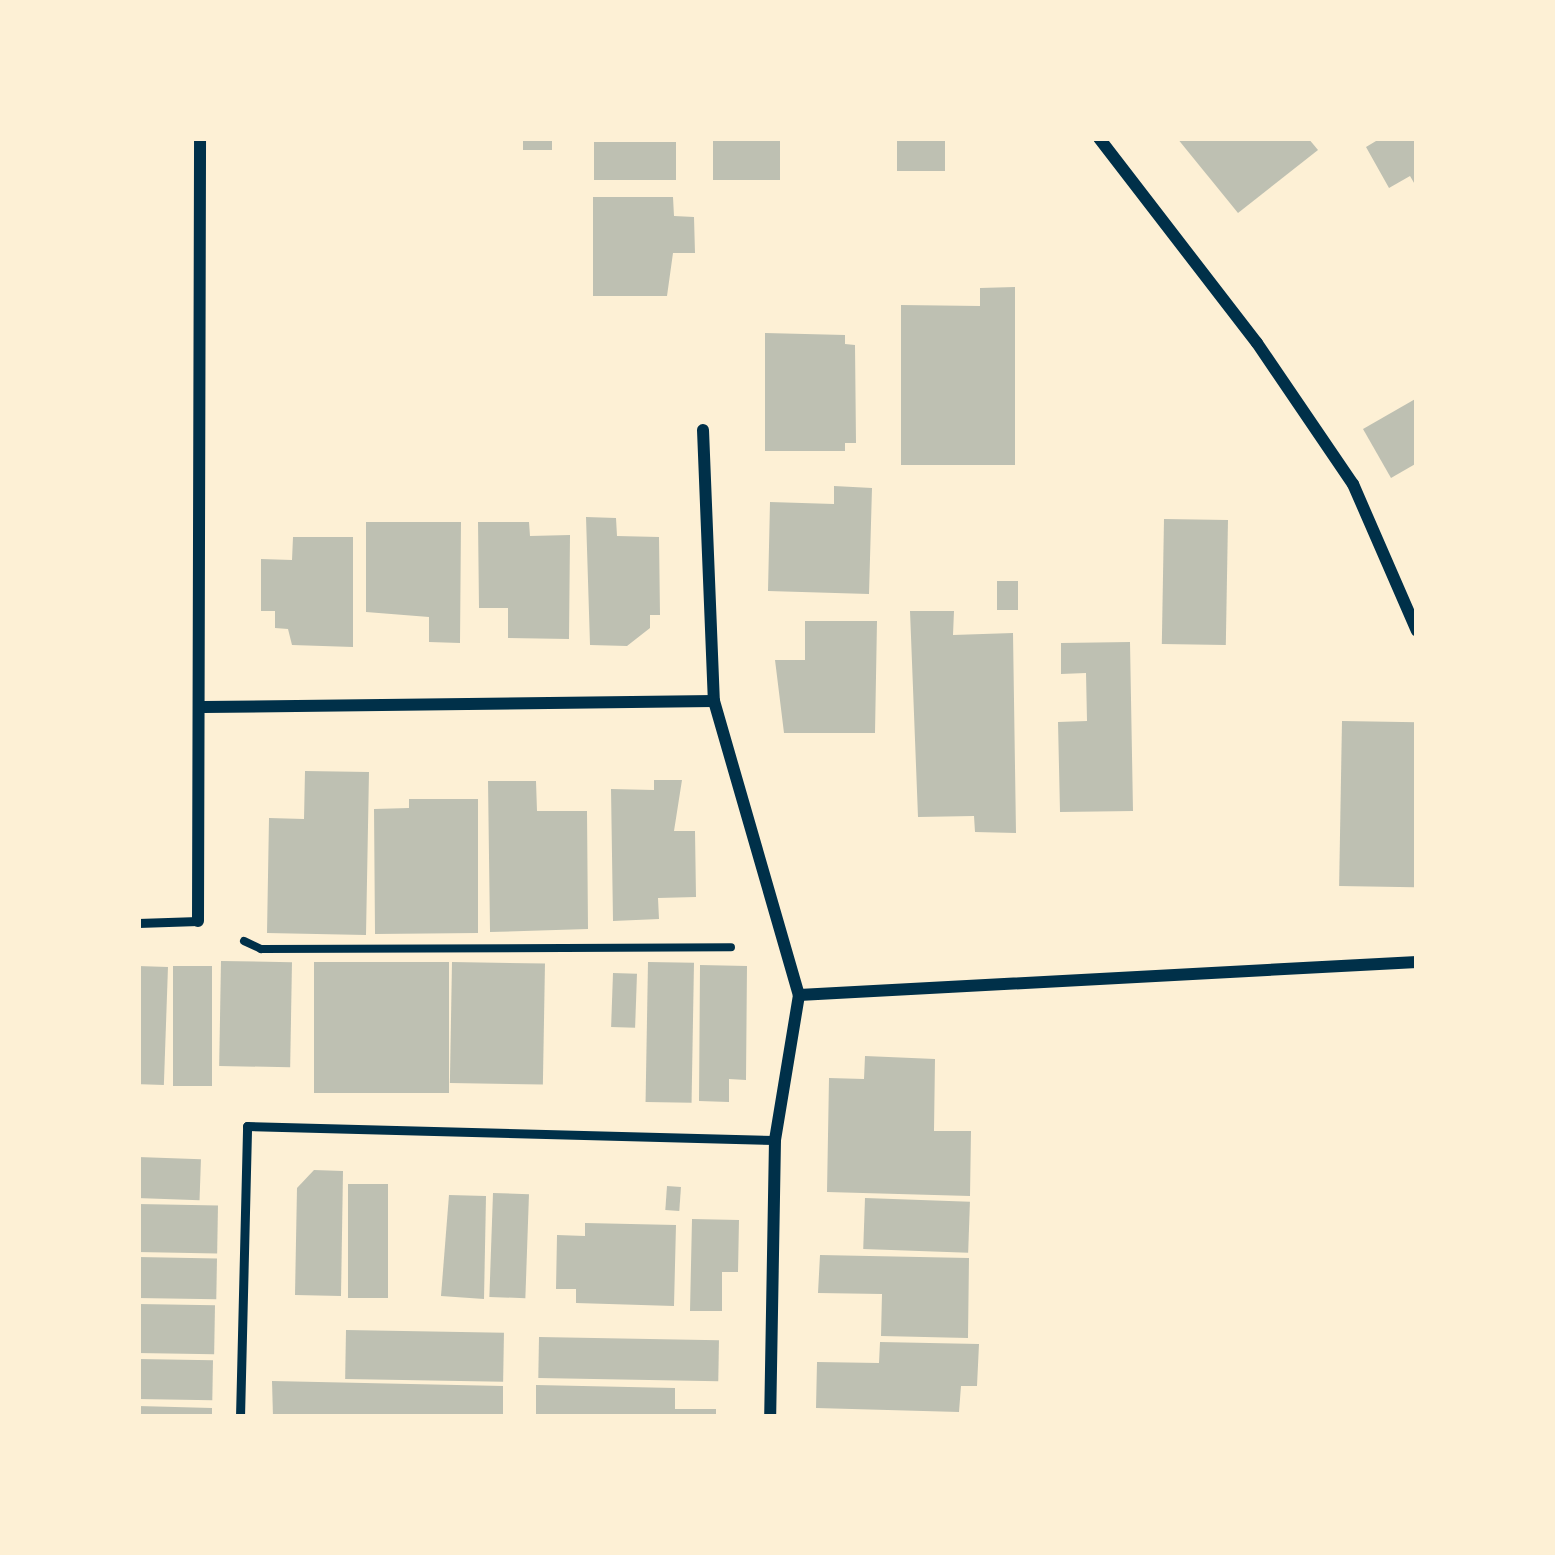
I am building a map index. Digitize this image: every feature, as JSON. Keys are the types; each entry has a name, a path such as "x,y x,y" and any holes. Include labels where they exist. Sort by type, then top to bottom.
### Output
{"street":[{"path":"198,921 203,707 200,138"},
{"path":"1099,138 1353,484 1417,631"},
{"path":"703,430 714,701 799,995 776,1141 770,1417"},
{"path":"203,707 714,701"},
{"path":"799,995 1417,962"}],"lane":[{"path":"138,923 198,921"},
{"path":"240,1417 247,1126 776,1141"}],"path":[{"path":"198,921 261,949 787,946"}],"building":[{"path":"523,138 552,138 552,150 523,150"},
{"path":"713,138 780,138 780,180 713,180"},
{"path":"897,138 945,138 945,171 897,171"},
{"path":"1177,138 1308,138 1318,150 1238,213"},
{"path":"1381,138 1417,138 1417,188 1410,176 1389,188 1366,147"},
{"path":"594,142 676,142 676,180 594,180"},
{"path":"593,197 673,197 674,216 694,217 695,253 673,253 667,296 593,296"},
{"path":"1015,287 1015,465 901,465 901,305 980,306 980,288"},
{"path":"765,333 845,335 845,344 855,345 856,443 845,443 845,451 765,451"},
{"path":"1417,398 1417,463 1391,478 1363,429"},
{"path":"834,486 872,488 869,594 768,591 770,502 834,504"},
{"path":"586,517 616,518 617,536 659,537 660,615 650,615 650,628 627,646 590,645"},
{"path":"1164,519 1228,520 1226,645 1162,644"},
{"path":"366,522 461,522 460,643 429,642 429,617 366,612"},
{"path":"478,522 529,522 530,536 570,535 569,639 508,638 508,608 479,608"},
{"path":"293,537 353,537 353,647 292,645 288,629 275,628 275,611 261,611 261,559 292,560"},
{"path":"997,581 1018,581 1018,610 997,610"},
{"path":"910,611 954,611 953,635 1013,633 1016,833 975,832 974,816 918,817"},
{"path":"805,621 877,621 875,733 784,733 775,660 805,660"},
{"path":"1130,642 1133,811 1060,812 1058,722 1087,721 1086,673 1061,674 1061,643"},
{"path":"1342,721 1417,722 1414,887 1339,886"},
{"path":"305,771 369,772 366,935 267,933 269,818 304,819"},
{"path":"654,780 682,780 674,831 695,831 696,897 658,898 659,919 613,921 611,789 654,790"},
{"path":"488,781 536,781 537,811 587,811 588,929 490,932"},
{"path":"409,799 478,799 478,933 375,934 374,809 409,808"},
{"path":"221,961 292,962 290,1067 219,1066"},
{"path":"314,962 449,962 449,1093 314,1093"},
{"path":"452,962 545,964 543,1085 450,1083"},
{"path":"648,962 694,963 692,1103 646,1102"},
{"path":"700,965 747,966 746,1080 729,1079 729,1102 699,1101"},
{"path":"138,966 168,967 164,1085 138,1084"},
{"path":"173,966 212,966 212,1086 173,1086"},
{"path":"613,973 637,974 635,1028 611,1027"},
{"path":"865,1056 935,1059 934,1131 971,1131 970,1196 827,1192 829,1078 864,1079"},
{"path":"138,1157 201,1159 200,1200 138,1198"},
{"path":"314,1170 343,1171 341,1296 295,1295 297,1188"},
{"path":"348,1184 388,1184 388,1298 348,1298"},
{"path":"667,1186 681,1187 679,1211 665,1210"},
{"path":"493,1193 529,1194 525,1298 489,1297"},
{"path":"449,1195 486,1196 484,1299 441,1296"},
{"path":"865,1198 970,1202 968,1253 863,1249"},
{"path":"138,1204 218,1205 217,1253 138,1252"},
{"path":"692,1219 739,1220 738,1272 722,1272 722,1311 690,1311"},
{"path":"585,1223 676,1225 674,1306 576,1303 576,1289 556,1289 557,1235 585,1236"},
{"path":"820,1255 969,1258 968,1338 881,1336 882,1294 818,1293"},
{"path":"138,1257 217,1258 216,1299 138,1298"},
{"path":"138,1304 215,1305 214,1354 138,1353"},
{"path":"346,1330 504,1333 503,1382 345,1379"},
{"path":"539,1337 719,1340 718,1381 538,1378"},
{"path":"880,1342 979,1344 977,1386 961,1386 959,1412 816,1408 817,1362 879,1363"},
{"path":"138,1359 213,1360 212,1400 138,1399"},
{"path":"272,1381 503,1386 503,1417 273,1417"},
{"path":"536,1385 675,1388 675,1409 716,1409 716,1417 536,1417"},
{"path":"138,1406 212,1408 212,1417 138,1417"}]}
